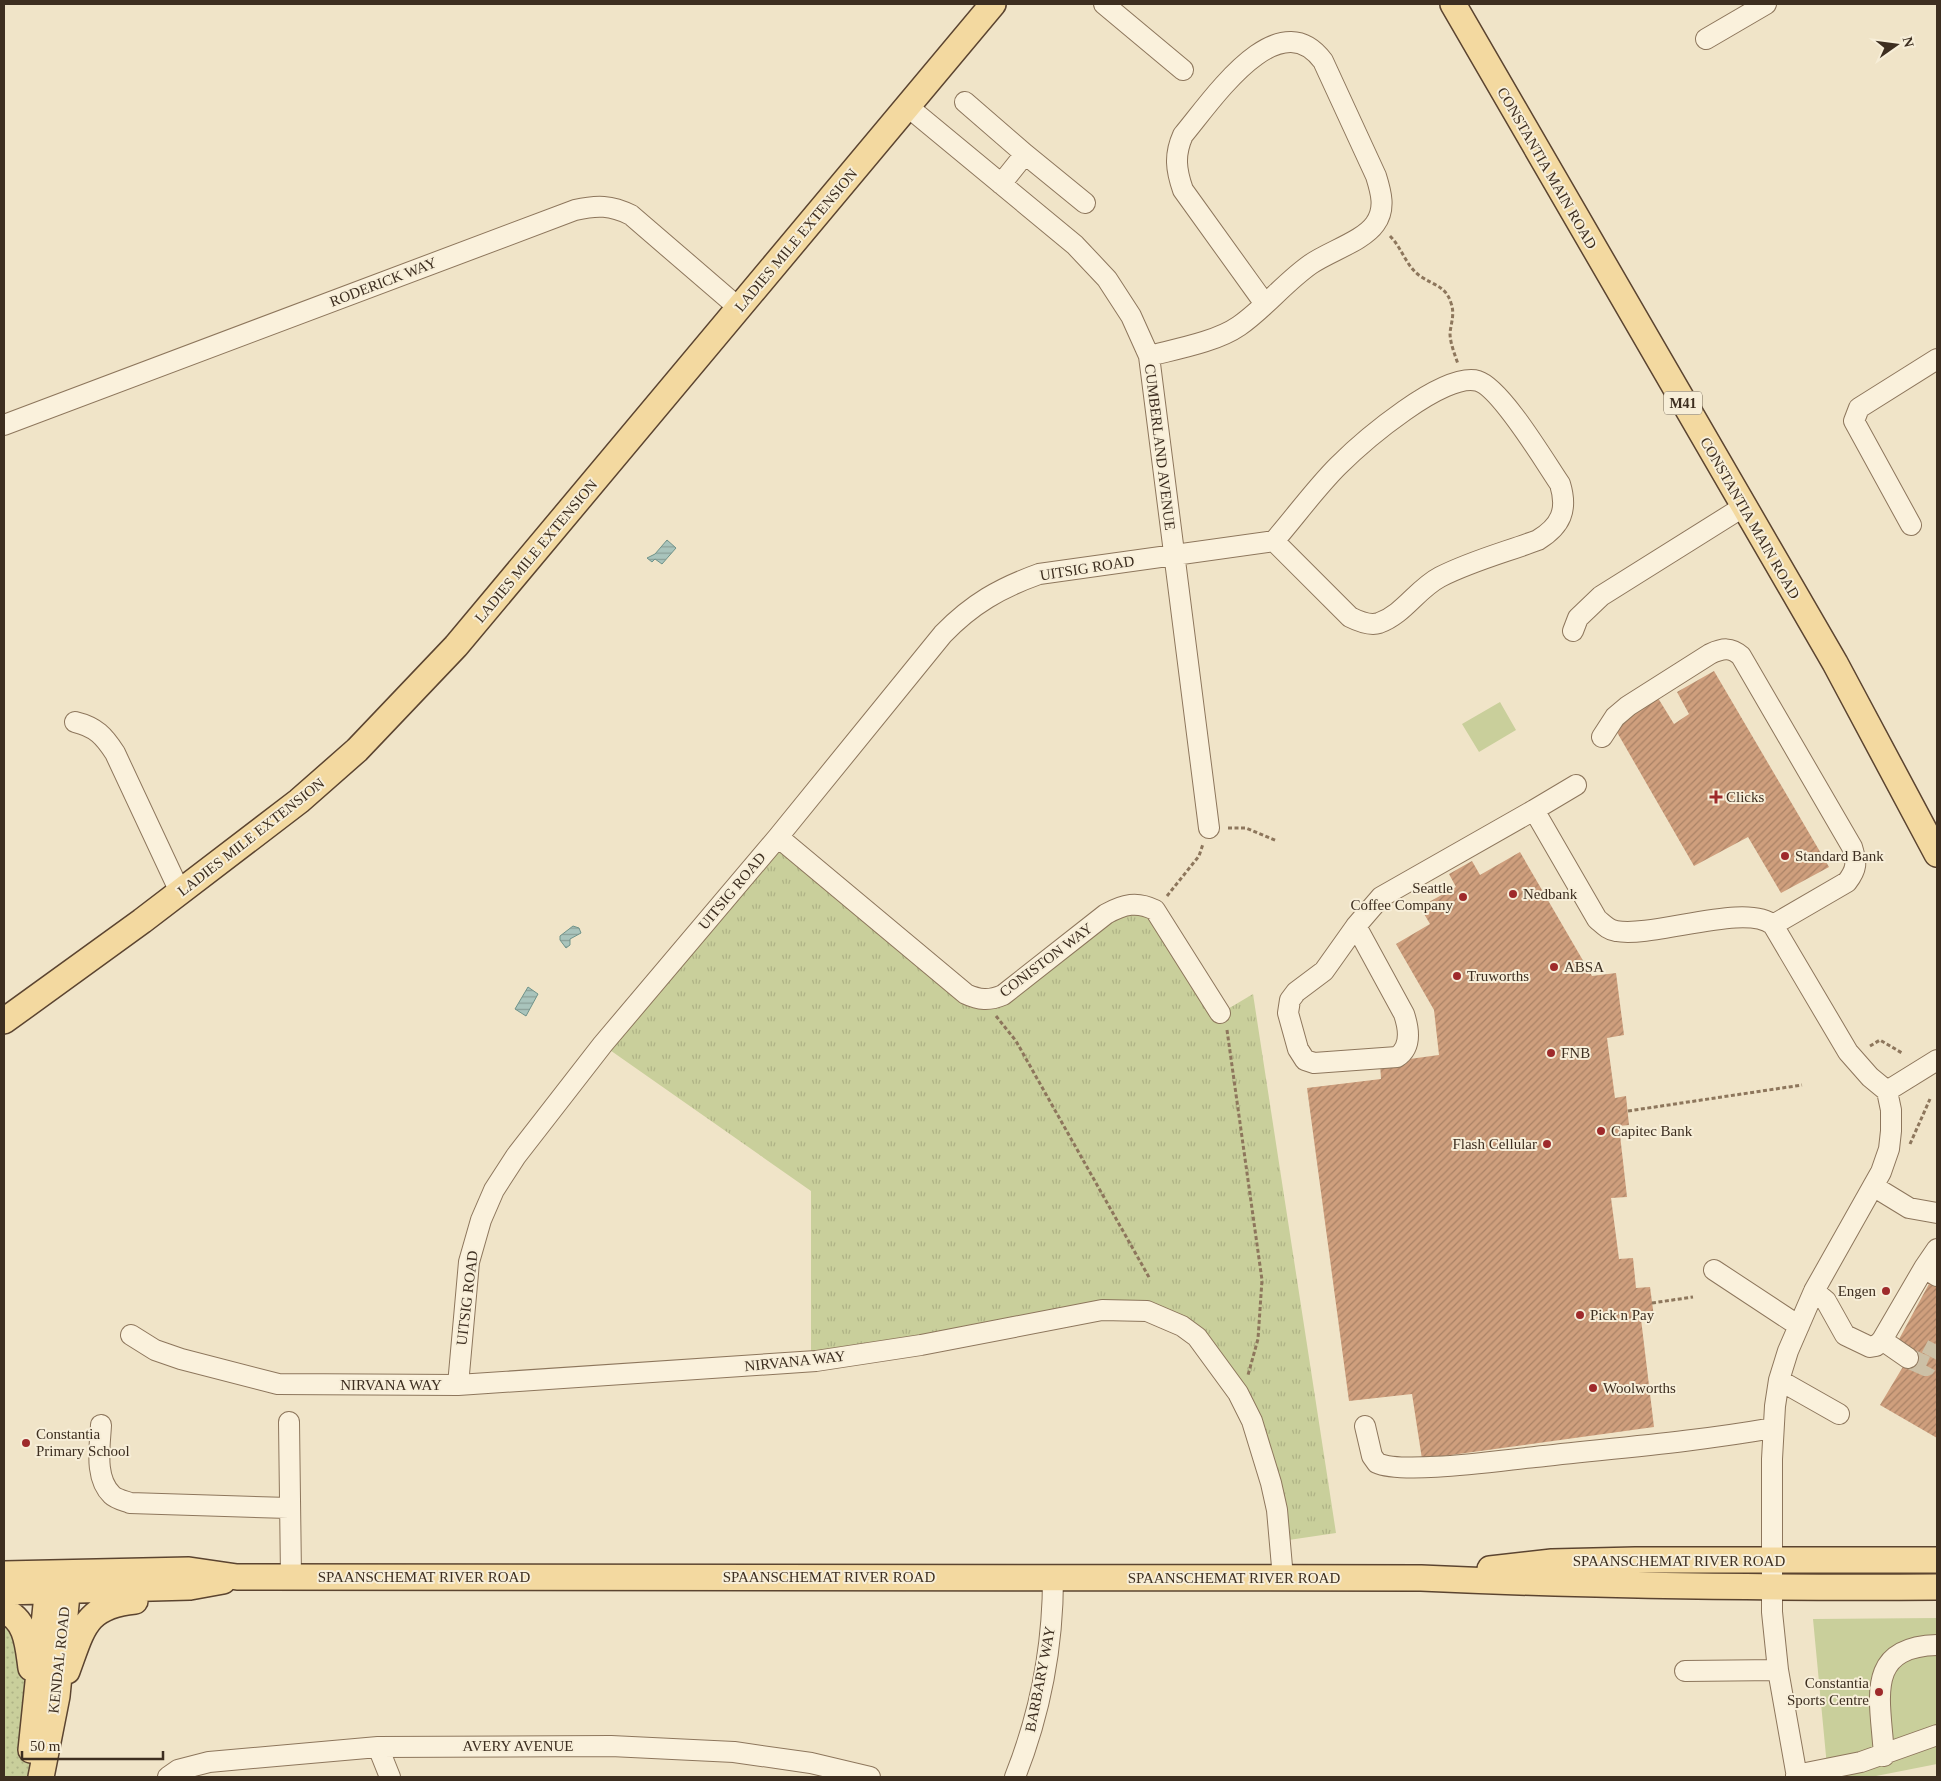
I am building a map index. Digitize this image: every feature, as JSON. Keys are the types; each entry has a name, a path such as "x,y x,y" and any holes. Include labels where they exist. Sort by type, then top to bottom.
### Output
{"main road":[{"name":"LADIES MILE EXTENSION","path":"4,1021 180,892 299,801 357,750 456,646 993,4"},
{"name":"CONSTANTIA MAIN ROAD","path":"1453,4 1835,663 1937,854"},
{"name":"SPAANSCHEMAT RIVER ROAD","path":"1421,1578 1552,1562 1635,1560 1937,1560"},
{"name":"SPAANSCHEMAT RIVER ROAD","path":"4,1592 58,1582 189,1570 237,1576 1421,1578 1561,1584 1937,1587"},
{"name":"SPAANSCHEMAT RIVER ROAD","path":"4,1574 58,1582 190,1587 237,1576"},
{"name":"KENDAL ROAD","path":"41,1777 58,1582"},
{"path":"47,1701 93,1615 111,1604 163,1598 190,1587"},
{"path":"4,1611 16,1618 26,1635 47,1701"},
{"name":"KENDAL ROAD","path":"28,1777 47,1701"}],"street":[{"path":"1104,4 1183,70"},
{"path":"1706,39 1766,4"},
{"path":"1149,356 1224,335 1239,327 1310,265 1368,233 1376,223 1382,209 1381,193 1376,176 1323,61 1315,50 1304,43 1287,42 1267,46 1247,61 1230,78 1183,135 1177,149 1176,170 1183,190 1265,304"},
{"path":"965,102 1085,203"},
{"name":"CUMBERLAND AVENUE","path":"907,106 1074,245 1107,279 1131,316 1149,356 1209,828"},
{"path":"1001,184 1025,154"},
{"name":"RODERICK WAY","path":"4,426 575,210 597,205 616,208 631,216 739,308"},
{"path":"1911,525 1854,421 1859,408 1937,359"},
{"path":"1459,381 1477,381 1489,387 1504,403 1560,484 1565,499 1562,513 1549,534 1538,540 1441,576 1426,586 1392,618 1376,624 1362,623 1350,618 1274,541 1337,467 1357,449 1409,407 1459,381"},
{"path":"1573,631 1578,618 1601,596 1743,507"},
{"name":"UITSIG ROAD","path":"458,1385 469,1262 481,1220 494,1190 516,1156 603,1044 778,837 943,634 962,614 984,599 1012,584 1039,574 1274,541"},
{"path":"1602,737 1614,717 1628,706 1710,654 1722,649 1734,650 1741,656 1852,847 1856,860 1855,871 1847,882 1773,925"},
{"path":"75,722 90,726 103,735 115,754 180,892"},
{"path":"1356,926 1404,1014 1408,1026 1406,1046 1397,1056 1314,1063 1305,1060 1298,1049 1288,1013 1290,1000 1296,992 1324,971 1356,926 1381,897 1576,785"},
{"path":"1534,810 1597,919 1606,928 1626,932 1750,917 1766,919 1773,925 1848,1052 1870,1077 1887,1091 1891,1110 1889,1149 1881,1172 1814,1291 1779,1380 1773,1428 1772,1560 1778,1670 1796,1776 1884,1756 1937,1735"},
{"name":"CONISTON WAY","path":"778,837 966,994 984,1000 1003,995 1106,914 1118,907 1137,904 1155,910"},
{"path":"1155,910 1220,1014"},
{"path":"1887,1091 1937,1060"},
{"path":"1872,1186 1909,1208 1937,1213"},
{"path":"1814,1291 1826,1302 1845,1335 1870,1347 1876,1346 1930,1272 1937,1249"},
{"path":"1714,1270 1799,1326"},
{"name":"NIRVANA WAY","path":"131,1335 155,1350 181,1359 278,1384 458,1385 816,1361 921,1345 1069,1316 1127,1309 1147,1311 1182,1326 1197,1337 1238,1393 1252,1421 1271,1483 1277,1510 1283,1578"},
{"path":"1882,1340 1908,1358"},
{"path":"1779,1380 1839,1414"},
{"path":"289,1422 291,1576"},
{"path":"101,1425 99,1456 102,1478 112,1495 130,1503 289,1508"},
{"path":"1365,1426 1372,1456 1377,1463 1393,1467 1470,1464 1712,1439 1773,1428"},
{"name":"BARBARY WAY","path":"1015,1777 1036,1715 1044,1675 1050,1640 1053,1578"},
{"path":"1884,1756 1880,1689 1884,1670 1895,1655 1908,1648 1937,1645"},
{"path":"1685,1670 1778,1670"},
{"name":"AVERY AVENUE","path":"168,1777 178,1770 209,1762 378,1747 612,1746 734,1752 811,1763 870,1777"},
{"path":"378,1747 390,1777"}],"path":[{"path":"1368,233 1389,234 1399,245 1408,263 1420,276 1444,288 1451,302 1454,318 1450,335 1459,366 1459,381"},
{"path":"1155,910 1199,856 1209,828"},
{"path":"1246,828 1277,841"},
{"path":"984,1000 1016,1041 1150,1279"},
{"path":"1220,1014 1226,1022 1231,1049 1262,1280 1258,1339 1250,1372 1238,1393"},
{"path":"1870,1046 1880,1040 1902,1053"},
{"path":"1628,1111 1802,1085"},
{"path":"1906,1153 1930,1099"},
{"path":"1652,1303 1693,1297"}],"green space":[{"path":"1500,702 1516,730 1479,752 1462,724"},
{"path":"778,837 984,1000 1106,914 1143,904 1221,1013 1253,994 1336,1533 1282,1541 1259,1444 1190,1334 1144,1313 811,1363 811,1191 607,1048"},
{"path":"4,1611 37,1705 28,1777 4,1777"},
{"name":"Constantia Sports Centre","path":"1937,1618 1937,1764 1871,1777 1828,1777 1813,1619"}],"water":[{"path":"667,540 676,548 662,564 655,559 652,562 647,558 655,554"},
{"path":"573,926 579,928 581,933 570,939 570,945 566,948 560,940 560,936"},
{"path":"528,987 538,994 526,1016 515,1009"}],"building":[{"path":"1714,671 1829,867 1781,893 1748,837 1694,866 1614,727 1658,698 1674,724 1689,714 1677,692"},
{"path":"1520,852 1592,976 1616,973 1624,1035 1607,1038 1615,1098 1626,1096 1629,1125 1619,1126 1627,1197 1611,1198 1619,1259 1633,1258 1636,1288 1650,1287 1654,1317 1641,1319 1654,1427 1422,1459 1412,1394 1349,1401 1307,1088 1381,1079 1380,1063 1439,1055 1434,1010 1396,944 1430,924 1420,907 1456,887 1449,874 1472,861 1480,875"},
{"path":"1930,1282 1937,1287 1937,1438 1880,1405 1913,1350 1898,1341"}],"tunnel":[{"path":"1908,1358 1926,1366 1937,1345"}],"place":[{"name":"Clicks","path":"1716,797"},
{"name":"Standard Bank","path":"1785,856"},
{"name":"Nedbank","path":"1513,894"},
{"name":"Seattle Coffee Company","path":"1463,897"},
{"name":"ABSA","path":"1554,967"},
{"name":"Truworths","path":"1457,976"},
{"name":"FNB","path":"1551,1053"},
{"name":"Capitec Bank","path":"1601,1131"},
{"name":"Flash Cellular","path":"1547,1144"},
{"name":"Engen","path":"1886,1291"},
{"name":"Pick n Pay","path":"1580,1315"},
{"name":"Woolworths","path":"1593,1388"},
{"name":"Constantia Primary School","path":"26,1443"},
{"name":"Constantia Sports Centre","path":"1879,1692"}]}
